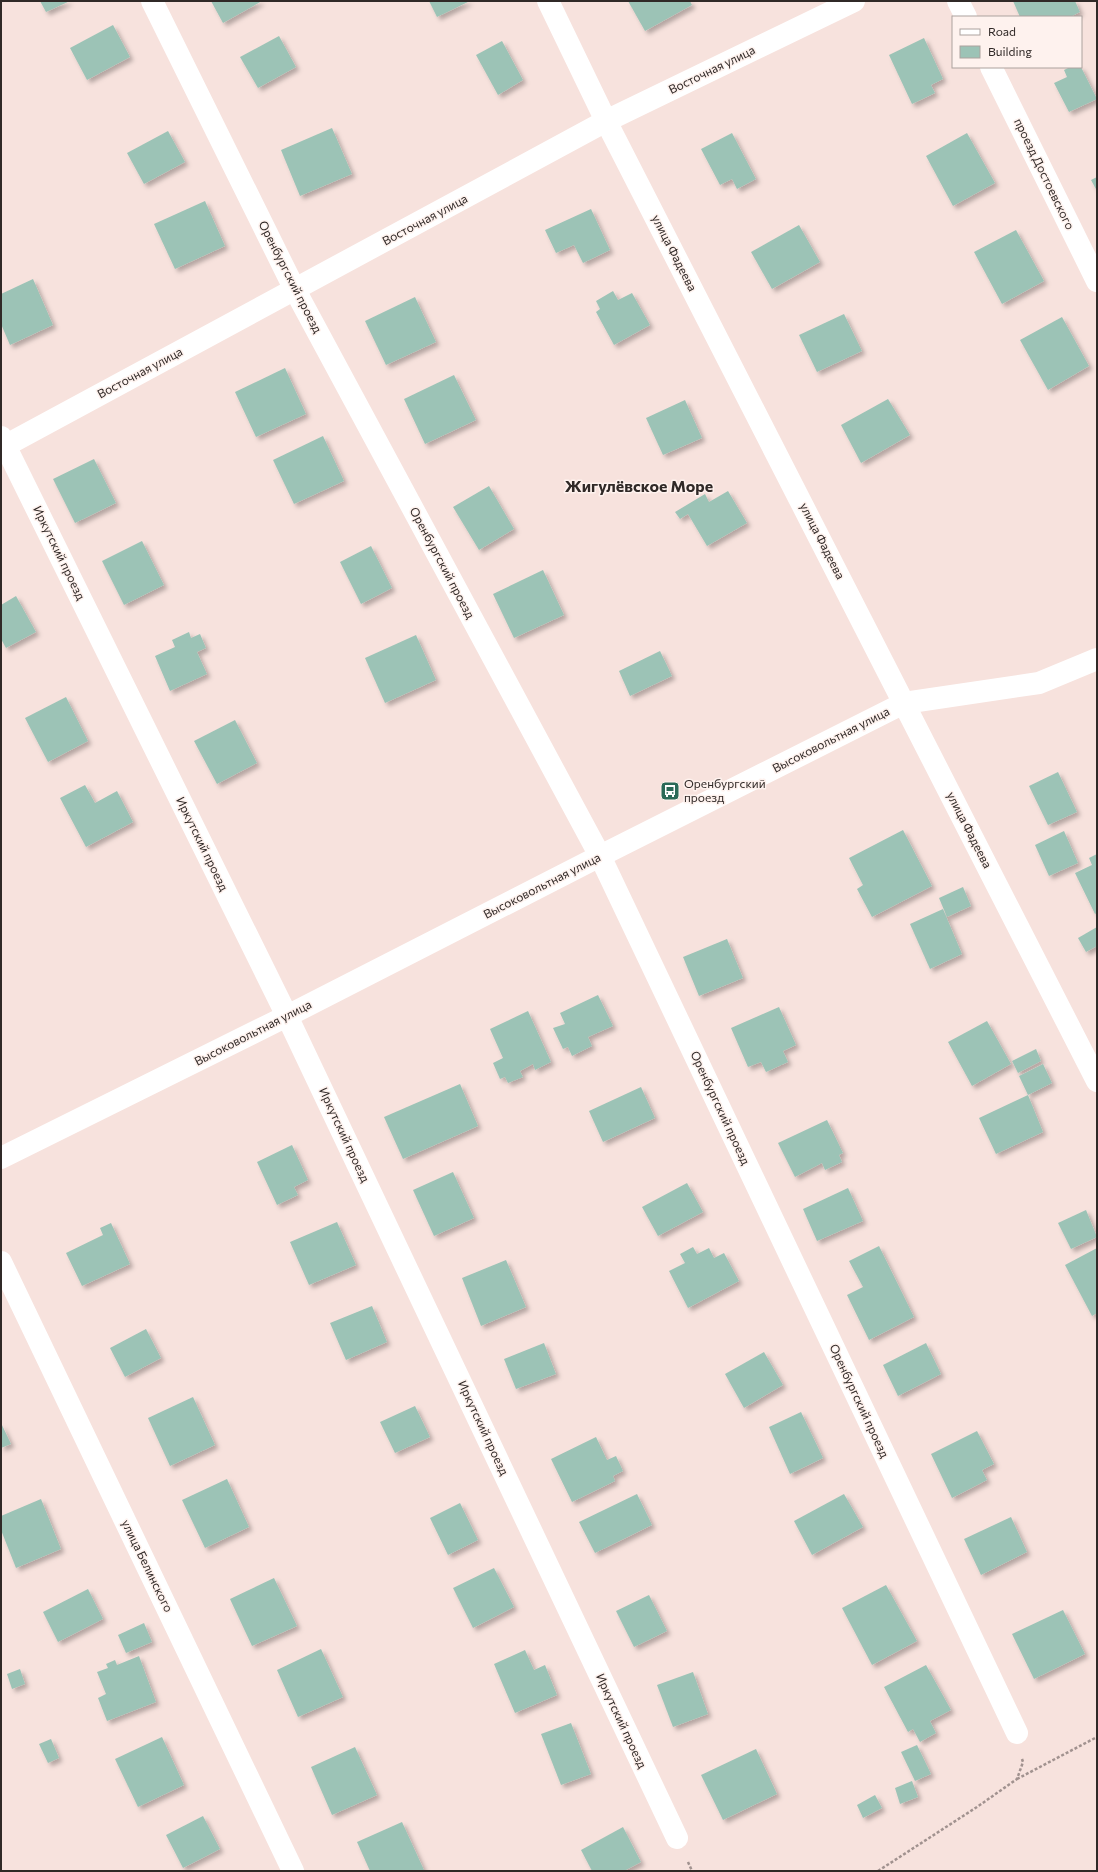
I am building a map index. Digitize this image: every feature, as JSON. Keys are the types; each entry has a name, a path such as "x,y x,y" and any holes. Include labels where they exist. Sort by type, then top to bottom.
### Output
{"street":[{"name":"Оренбургский проезд","path":"152,1 295,290 600,856 1017,1733"},
{"name":"улица Фадеева","path":"548,1 606,121 1097,1081"},
{"name":"Восточная улица","path":"2,444 295,290 606,121 854,1"},
{"path":"958,1 966,16"},
{"name":"проезд Достоевского","path":"991,68 1097,281"},
{"name":"Иркутский проезд","path":"2,444 287,1016 677,1838"},
{"name":"Высоковольтная улица","path":"1,1158 287,1016 904,703 1040,683 1097,659"},
{"name":"улица Белинского","path":"1,1262 293,1871"}],"path":[{"path":"1017,1733 1023,1762 1017,1779"},
{"path":"878,1871 977,1807 1017,1779 1097,1737"}],"building":[{"path":"40,1 70,1 46,12"},
{"path":"211,1 262,1 223,23"},
{"path":"429,1 470,1 437,17"},
{"path":"628,1 690,1 692,5 645,31"},
{"path":"1013,1 1075,1 1080,12 1072,16 1020,16"},
{"path":"113,25 130,57 87,80 70,48"},
{"path":"279,36 296,67 258,88 240,57"},
{"path":"924,38 943,79 931,85 935,93 912,104 889,55"},
{"path":"502,41 523,80 498,95 476,55"},
{"path":"1068,68 1082,68 1097,99 1069,112 1054,83 1067,77 1064,70"},
{"path":"332,128 352,174 300,196 281,150"},
{"path":"168,131 185,162 144,184 127,153"},
{"path":"732,133 756,179 737,189 732,179 720,185 701,149"},
{"path":"967,133 995,183 953,206 926,156"},
{"path":"1097,177 1097,191 1091,180"},
{"path":"205,201 225,246 175,269 154,224"},
{"path":"591,209 610,250 583,263 574,245 556,253 545,230"},
{"path":"799,225 820,262 772,289 751,252"},
{"path":"1016,230 1044,281 1002,304 974,252"},
{"path":"33,279 53,325 10,345 1,324 1,294"},
{"path":"613,291 618,300 632,293 650,325 614,345 596,312 600,309 596,301"},
{"path":"415,297 436,342 386,365 365,321"},
{"path":"844,314 862,351 817,372 799,335"},
{"path":"1062,317 1089,366 1048,390 1020,340"},
{"path":"285,368 306,414 256,437 235,392"},
{"path":"454,375 476,420 425,444 404,399"},
{"path":"888,399 910,435 861,463 841,425"},
{"path":"685,400 702,438 663,455 646,418"},
{"path":"323,436 344,481 294,504 273,460"},
{"path":"94,459 116,503 75,523 53,479"},
{"path":"489,486 514,529 479,550 453,507"},
{"path":"728,491 747,523 707,546 688,514 680,519 675,512 705,494 709,502"},
{"path":"142,541 164,585 124,605 102,561"},
{"path":"371,546 392,588 361,604 340,562"},
{"path":"543,570 564,615 514,638 493,594"},
{"path":"16,596 36,632 6,648 1,639 1,605"},
{"path":"189,632 191,638 200,634 206,648 197,652 207,674 170,691 155,656 175,647 172,640"},
{"path":"416,635 436,680 385,703 365,658"},
{"path":"660,651 672,676 630,696 619,671"},
{"path":"66,697 88,741 48,762 25,718"},
{"path":"235,720 257,763 217,784 194,741"},
{"path":"1058,772 1077,812 1048,825 1029,786"},
{"path":"85,785 95,803 117,791 133,822 86,847 60,798"},
{"path":"903,830 932,886 872,917 857,889 863,885 849,858"},
{"path":"1064,831 1078,863 1049,876 1035,845"},
{"path":"1097,854 1097,913 1095,914 1075,873 1092,865 1089,858"},
{"path":"963,887 971,906 947,917 939,898"},
{"path":"943,909 962,954 930,969 910,924"},
{"path":"1097,927 1097,946 1086,952 1078,938"},
{"path":"727,939 743,978 699,996 683,957"},
{"path":"598,995 613,1026 588,1037 592,1046 572,1056 568,1047 563,1049 553,1028 565,1024 560,1013"},
{"path":"779,1007 796,1045 783,1051 788,1062 766,1072 761,1062 748,1067 731,1028"},
{"path":"528,1011 551,1062 535,1070 533,1064 520,1071 523,1077 508,1083 505,1077 500,1079 493,1063 503,1058 490,1029"},
{"path":"987,1021 1011,1064 972,1086 948,1042"},
{"path":"1036,1049 1041,1061 1018,1073 1012,1061"},
{"path":"1043,1064 1052,1083 1028,1095 1019,1076"},
{"path":"460,1084 478,1126 403,1159 384,1117"},
{"path":"641,1087 655,1118 603,1142 589,1111"},
{"path":"1028,1095 1043,1132 996,1154 979,1118"},
{"path":"827,1120 843,1153 839,1155 842,1162 825,1170 822,1163 795,1177 778,1143"},
{"path":"292,1145 308,1180 294,1187 298,1195 277,1205 257,1162"},
{"path":"453,1172 474,1218 434,1236 413,1190"},
{"path":"687,1183 703,1212 658,1236 642,1207"},
{"path":"848,1188 863,1221 817,1241 803,1209"},
{"path":"1086,1210 1097,1237 1071,1249 1058,1223"},
{"path":"337,1222 356,1265 309,1285 290,1242"},
{"path":"111,1223 130,1264 82,1286 66,1253 103,1235 100,1228"},
{"path":"879,1246 914,1317 869,1340 847,1295 863,1287 849,1261"},
{"path":"693,1247 697,1254 709,1248 714,1258 724,1253 739,1281 688,1308 669,1271 685,1263 680,1254"},
{"path":"1097,1248 1097,1313 1092,1316 1065,1265"},
{"path":"506,1260 526,1307 481,1326 462,1278"},
{"path":"372,1306 387,1342 346,1360 330,1323"},
{"path":"146,1329 161,1358 125,1377 110,1348"},
{"path":"544,1343 556,1374 516,1389 504,1359"},
{"path":"926,1343 941,1374 898,1396 883,1365"},
{"path":"764,1352 783,1385 744,1408 725,1374"},
{"path":"193,1397 215,1445 170,1466 148,1418"},
{"path":"415,1406 430,1437 395,1453 380,1422"},
{"path":"801,1412 823,1458 790,1474 769,1427"},
{"path":"1,1423 11,1444 1,1448"},
{"path":"977,1431 994,1464 982,1470 987,1480 952,1498 931,1454"},
{"path":"596,1437 607,1460 616,1456 623,1471 613,1476 615,1481 572,1502 551,1459"},
{"path":"227,1479 249,1527 205,1548 182,1500"},
{"path":"637,1494 652,1525 595,1553 579,1522"},
{"path":"844,1494 863,1527 812,1555 794,1521"},
{"path":"41,1499 61,1549 16,1568 1,1530 1,1516"},
{"path":"460,1503 478,1540 448,1555 430,1518"},
{"path":"1011,1517 1027,1552 981,1575 964,1539"},
{"path":"494,1568 514,1607 473,1628 453,1588"},
{"path":"274,1578 297,1626 252,1646 230,1599"},
{"path":"886,1585 917,1641 872,1665 842,1608"},
{"path":"88,1589 103,1619 58,1642 43,1612"},
{"path":"649,1595 667,1631 634,1647 616,1611"},
{"path":"1063,1610 1085,1654 1034,1679 1012,1634"},
{"path":"144,1623 152,1642 126,1653 118,1635"},
{"path":"321,1649 343,1697 298,1717 277,1670"},
{"path":"525,1650 534,1670 545,1665 557,1695 515,1713 494,1664"},
{"path":"139,1656 156,1702 107,1721 98,1698 106,1694 97,1672 108,1668 106,1664 115,1660 117,1665"},
{"path":"926,1665 951,1710 930,1721 936,1733 920,1742 913,1729 908,1732 884,1687"},
{"path":"20,1669 25,1684 12,1689 7,1674"},
{"path":"693,1672 708,1714 673,1727 657,1685"},
{"path":"571,1723 591,1774 561,1785 541,1734"},
{"path":"162,1737 184,1785 138,1807 115,1759"},
{"path":"51,1739 59,1758 48,1763 39,1744"},
{"path":"917,1745 931,1774 915,1781 901,1752"},
{"path":"355,1747 377,1795 332,1815 311,1767"},
{"path":"756,1749 777,1794 723,1820 701,1775"},
{"path":"912,1781 918,1797 900,1804 895,1788"},
{"path":"875,1795 882,1808 863,1818 857,1805"},
{"path":"203,1816 220,1849 183,1868 166,1835"},
{"path":"402,1822 424,1870 370,1871 357,1842"},
{"path":"623,1827 641,1862 624,1871 592,1871 581,1850"}],"place":[{"name":"Оренбургский проезд","path":"670,791"}],"district":[{"name":"Жигулёвское Море","path":"639,486"}]}
